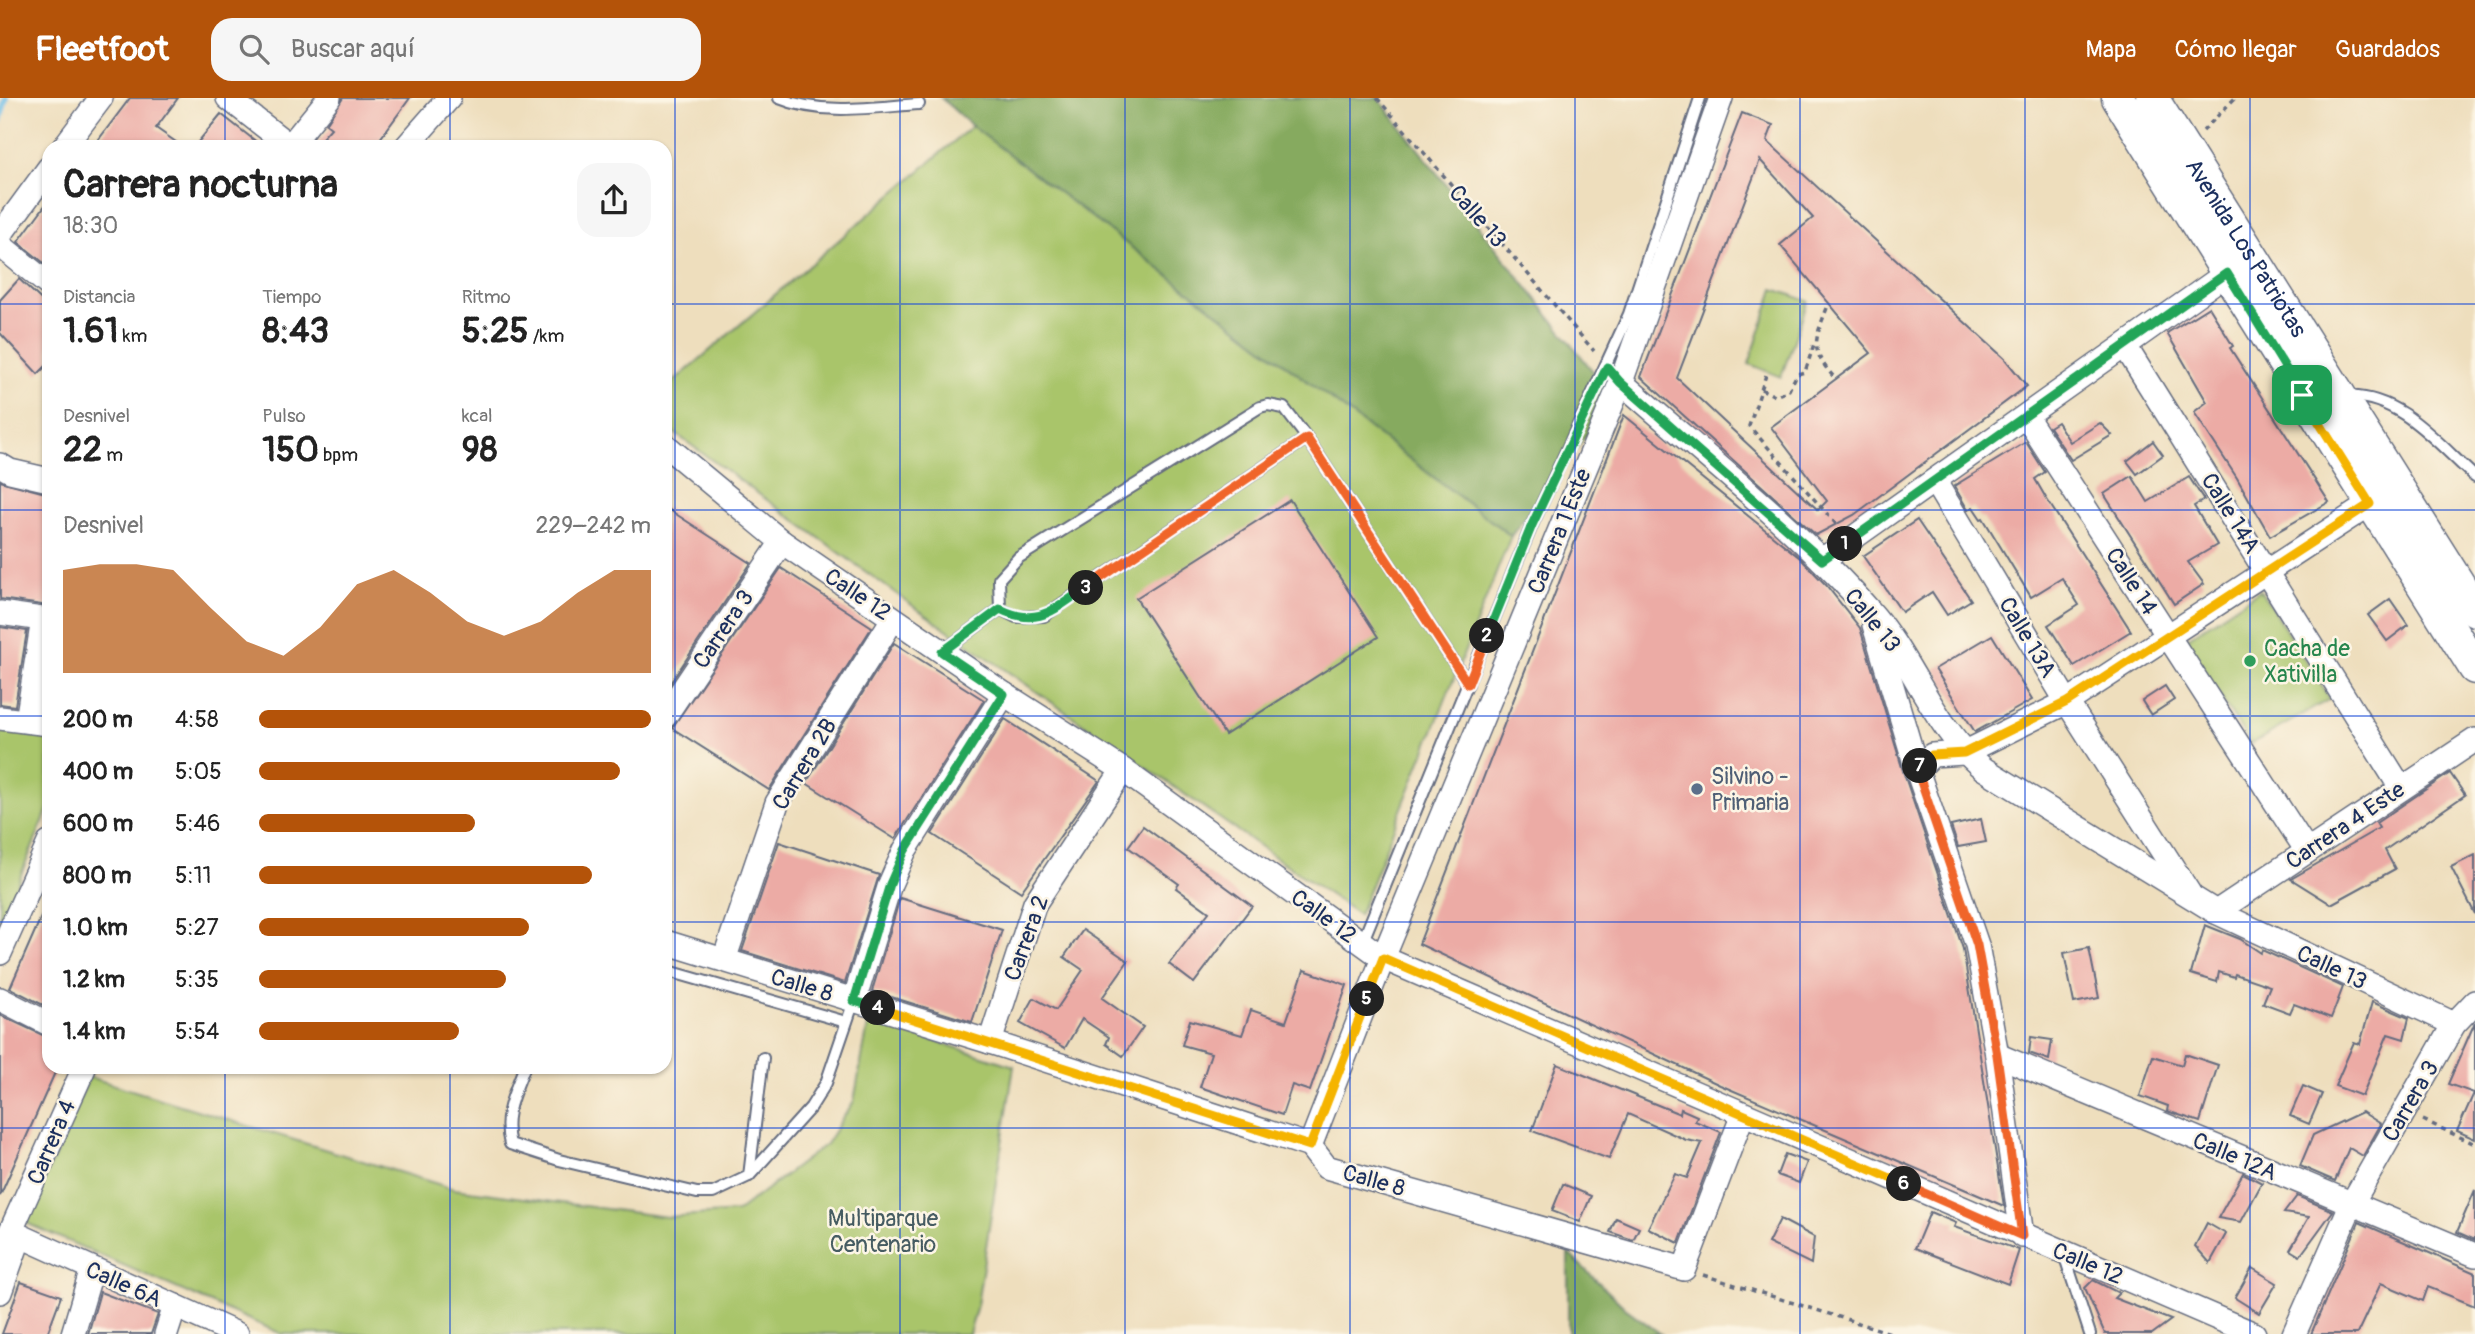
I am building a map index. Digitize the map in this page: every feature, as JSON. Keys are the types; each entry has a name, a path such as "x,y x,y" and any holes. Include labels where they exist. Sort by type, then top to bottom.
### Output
{"main road":[{"name":"Avenida Los Patriotas","path":"2118,98 2475,668"},
{"name":"Avenida Los Patriotas","path":"2152,98 2475,610"},
{"path":"2302,395 2335,387"}],"street":[{"path":"73,140 101,98"},
{"path":"228,98 282,140"},
{"path":"295,140 329,98"},
{"name":"Carrera 1 Este","path":"1310,1146 1721,98"},
{"path":"412,140 444,100"},
{"path":"0,234 42,177"},
{"path":"0,245 42,279"},
{"path":"1822,560 2027,418 2227,273"},
{"name":"Calle 14A","path":"2125,346 2400,788"},
{"name":"Calle 13","path":"1614,375 1822,560 1869,610 1891,637 1964,753 2001,781 2216,912 2454,1024"},
{"name":"Calle 14","path":"2027,418 2306,851"},
{"name":"Calle 12","path":"672,458 782,542 1004,694 1123,770 1383,958 2254,1334"},
{"path":"0,465 10,471 42,478"},
{"name":"Calle 13A","path":"1935,482 2067,702 2191,896"},
{"path":"1917,770 1932,755 1964,753 2067,702 2370,504"},
{"name":"Carrera 3","path":"672,706 782,542"},
{"path":"1869,610 1917,770 1977,945 1997,1055 2022,1236"},
{"path":"0,613 42,619"},
{"name":"Carrera 2B","path":"724,960 777,803 894,619"},
{"path":"0,718 38,723 42,672"},
{"path":"850,1012 890,884 905,850 1004,694"},
{"name":"Carrera 4 Este","path":"2216,912 2475,740"},
{"name":"Carrera 2","path":"990,1042 1035,903 1123,770"},
{"path":"0,953 42,859"},
{"name":"Calle 8","path":"672,944 724,960 850,1012 990,1042 1310,1146 1326,1167 1684,1269"},
{"path":"0,999 42,1020"},
{"name":"Carrera 3","path":"2294,1334 2351,1206 2454,1024 2475,1002"},
{"name":"Calle 12A","path":"1997,1055 2351,1206 2475,1255"},
{"name":"Carrera 4","path":"0,1292 7,1243 81,1074"},
{"path":"1684,1269 1743,1114"},
{"name":"Calle 6A","path":"7,1243 92,1269 237,1334"},
{"path":"73,1334 92,1269"},
{"path":"166,1334 174,1306"}],"lane":[{"path":"779,98 799,106 860,108 919,104"},
{"path":"1362,943 1532,525 1614,375 1629,314 1700,98"},
{"path":"2335,387 2365,395 2406,416 2475,477"},
{"path":"1000,609 999,579 1018,558 1260,407 1268,405 1284,408 1307,438 1468,684"},
{"path":"1000,609 1016,617 1044,616 1307,438"},
{"path":"942,652 1000,609"},
{"path":"522,1074 508,1109 506,1128 510,1144 559,1160 697,1193 713,1193 749,1176 811,1107 826,1083 850,1012 672,972"},
{"path":"749,1176 763,1058"},
{"path":"2064,1254 2090,1334"}],"path":[{"name":"Calle 13","path":"1377,98 1614,375"},
{"path":"2185,150 2235,98"},
{"path":"1761,390 1775,396 1789,390 1797,374 1805,372 1826,308"},
{"path":"1814,344 1820,361 1833,376"},
{"path":"1766,375 1749,426 1851,540"},
{"path":"2404,1112 2475,1143"},
{"path":"1684,1269 1894,1334"}],"green space":[{"path":"941,98 1378,98 1614,398 1511,536 972,126"},
{"path":"972,126 1511,536 1359,915 913,606 672,431 672,383"},
{"path":"1774,289 1808,301 1781,377 1749,364"},
{"path":"2260,590 2330,699 2251,744 2183,641"},
{"path":"0,728 42,735 42,824 0,926"},
{"name":"Multiparque Centenario","path":"869,1020 1014,1066 977,1305 969,1334 282,1334 26,1223 89,1077 454,1189 667,1217 737,1212 826,1144 854,1101"},
{"path":"1568,1253 1625,1308 1661,1334 1568,1334"}],"building":[{"path":"130,98 178,98 156,128 173,140 98,140"},
{"path":"343,98 410,98 379,140 320,140 331,128 326,124"},
{"path":"1742,113 1773,125 1767,141 2005,359 2027,386 1854,515 1816,535 1641,377","holes":["1760,160 1813,218 1780,245 1871,353 1771,427 1827,501 1818,510 1677,378"]},
{"path":"221,114 254,140 200,140"},
{"path":"42,209 42,261 18,242"},
{"path":"19,279 42,300 42,370 38,374 0,333 0,300"},
{"path":"2209,307 2233,346 2230,348 2329,502 2270,536 2237,478 2194,412 2207,402 2167,333"},
{"name":"Silvino - Primaria","path":"1624,415 1800,558 1826,585 1860,628 1904,774 1963,949 2004,1206 1720,1085 1419,944"},
{"path":"2057,422 2070,442 2100,423 2112,435 2071,460 2049,427"},
{"path":"2153,441 2163,455 2137,474 2127,461"},
{"path":"2026,442 2045,472 2035,479 2131,631 2074,666 2048,625 2079,605 2062,578 2031,597 1983,518 1981,519 1973,507 1968,510 1954,486"},
{"path":"2132,476 2148,502 2189,477 2204,500 2194,506 2217,545 2188,562 2204,584 2174,604 2104,494"},
{"path":"0,481 42,492 42,605 0,599"},
{"path":"1290,500 1378,637 1225,735 1136,598"},
{"path":"672,512 751,563 672,681"},
{"path":"1917,520 1971,600 1947,615 1932,592 1902,612 1863,556"},
{"path":"781,568 872,627 769,790 672,728"},
{"path":"2390,599 2408,625 2387,641 2368,615"},
{"path":"0,627 27,631 15,706 0,704"},
{"path":"1992,635 2032,700 1975,732 1935,669"},
{"path":"894,643 984,700 895,839 806,783"},
{"path":"2165,686 2174,700 2151,715 2142,701"},
{"path":"1005,719 1099,781 1021,892 932,834"},
{"path":"2450,773 2465,795 2385,850 2395,869 2331,904 2291,879 2379,828 2376,823"},
{"path":"1981,819 1986,842 1958,847 1951,826"},
{"path":"1143,826 1252,906 1194,983 1169,964 1209,912 1176,888 1179,884 1128,847"},
{"path":"779,842 879,875 845,983 742,951"},
{"path":"2475,855 2475,914 2451,867"},
{"path":"900,898 1002,930 972,1022 872,991"},
{"path":"42,915 42,1004 10,988"},
{"path":"2205,925 2240,939 2261,953 2262,950 2343,987 2331,1018 2294,1004 2290,1013 2263,1003 2270,986 2235,974 2234,977 2219,972 2217,982 2191,974"},
{"path":"1083,930 1128,961 1102,998 1143,1027 1123,1056 1106,1044 1109,1037 1082,1019 1065,1048 1020,1023 1034,998 1056,1010 1083,970 1064,957"},
{"path":"2089,948 2099,998 2074,1003 2064,953"},
{"path":"1304,970 1347,985 1310,1091 1292,1085 1282,1115 1200,1087 1211,1053 1182,1045 1190,1020 1242,1035 1251,1010 1286,1022"},
{"path":"2372,1002 2409,1018 2404,1039 2388,1034 2362,1096 2335,1086 2354,1042 2360,1044"},
{"path":"0,1015 42,1035 42,1074 54,1074 0,1196"},
{"path":"2475,1022 2475,1139 2457,1131 2474,1093 2448,1084"},
{"path":"2031,1037 2052,1040 2049,1060 2029,1053"},
{"path":"2185,1054 2218,1065 2200,1122 2167,1111 2168,1106 2140,1096 2153,1056 2182,1065"},
{"path":"1557,1064 1680,1114 1681,1109 1697,1116 1695,1121 1721,1132 1679,1243 1648,1228 1675,1174 1687,1178 1702,1143 1686,1140 1628,1114 1609,1159 1532,1131"},
{"path":"2303,1086 2322,1094 2309,1124 2290,1116"},
{"path":"2362,1112 2381,1124 2363,1156 2349,1148 2335,1181 2300,1166 2313,1135"},
{"path":"1785,1154 1807,1162 1799,1183 1777,1175"},
{"path":"2243,1173 2262,1183 2241,1222 2218,1218"},
{"path":"1563,1184 1591,1196 1580,1222 1552,1211"},
{"path":"2475,1190 2475,1240 2457,1232"},
{"path":"2297,1196 2333,1211 2300,1256 2290,1250 2309,1217 2284,1213"},
{"path":"1930,1212 1956,1223 1954,1227 2019,1250 2008,1284 1915,1248"},
{"path":"1616,1218 1639,1228 1633,1240 1610,1232"},
{"path":"1780,1219 1814,1237 1811,1264 1768,1243"},
{"path":"2359,1222 2475,1273 2475,1306 2428,1287 2423,1301 2381,1283 2357,1334 2311,1334"},
{"path":"2207,1223 2226,1234 2210,1263 2195,1246"},
{"path":"2252,1268 2277,1283 2259,1313 2235,1298"},
{"path":"2093,1280 2119,1293 2114,1298 2171,1320 2152,1334 2105,1334 2085,1288"},
{"path":"21,1282 61,1296 47,1334 2,1334"},
{"path":"100,1292 158,1314 151,1334 88,1334"}],"waterway":[{"path":"0,121 6,98"}],"place":[{"name":"Cacha de Xativilla","path":"2250,661"},
{"name":"Silvino - Primaria","path":"1697,789"}],"route":[{"path":"2227,273 2302,395 2370,504 2067,702 1964,753 1932,755 1924,760 1917,770 1977,945 1997,1055 2022,1236 1383,958 1310,1146 990,1042 854,1001 890,884 905,850 1004,694 942,652 1000,609 1016,617 1044,616 1307,438 1468,684 1532,525 1607,367 1620,382 1822,560 2027,418 2227,273"}]}
